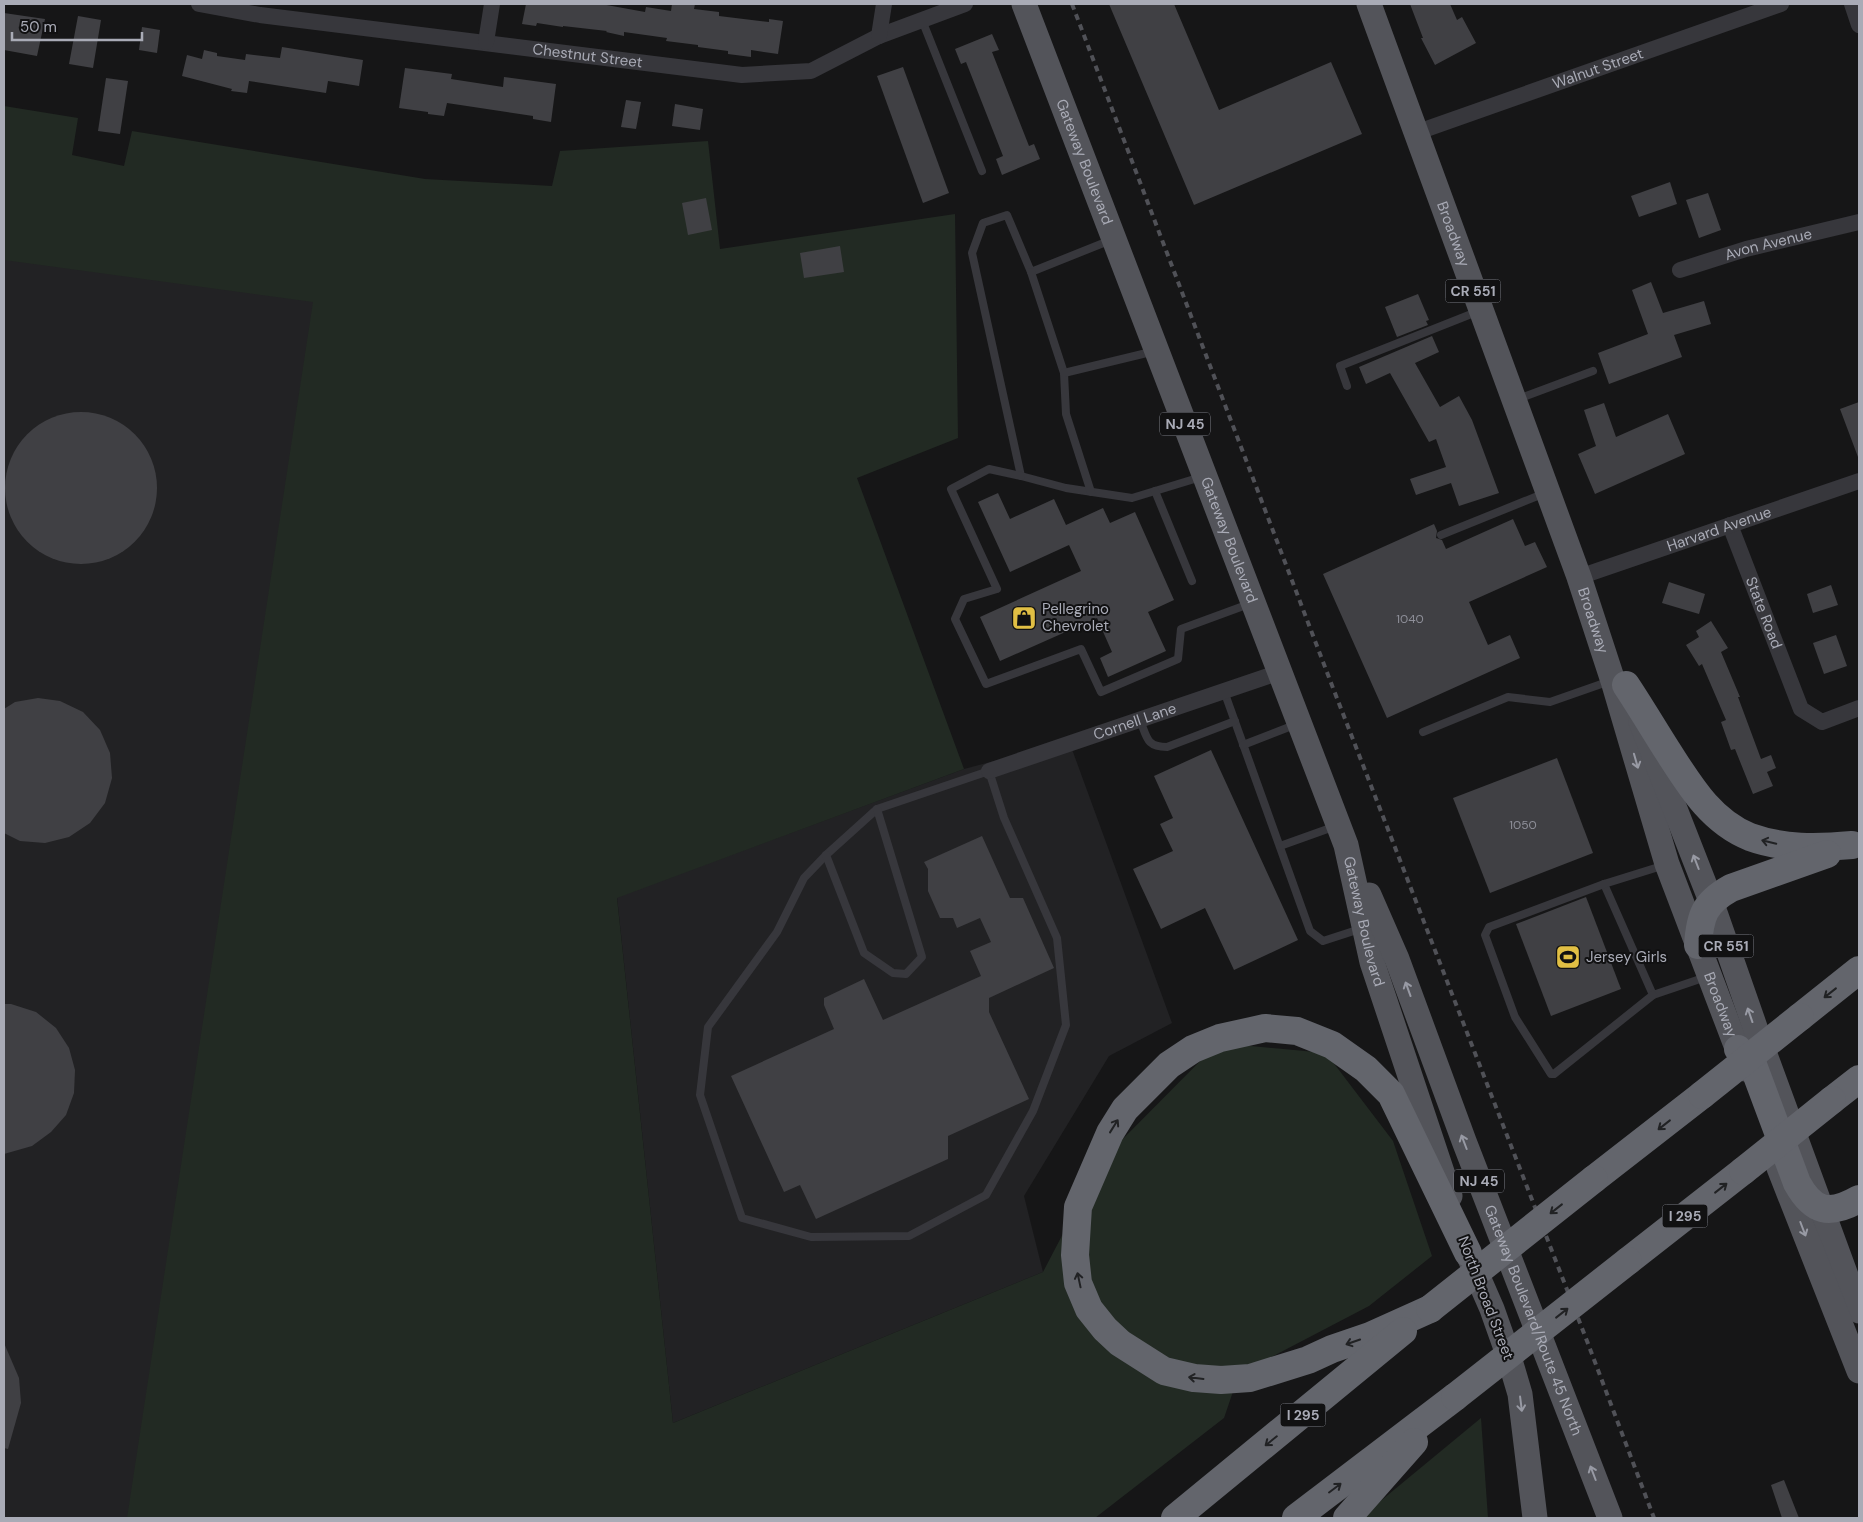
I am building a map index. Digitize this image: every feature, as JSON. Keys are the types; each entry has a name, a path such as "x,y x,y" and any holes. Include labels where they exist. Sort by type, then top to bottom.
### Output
{"highway":[{"path":"1621,681 1694,791 1712,812 1729,825 1750,837 1784,845 1824,848 1856,844"},
{"path":"1698,945 1701,919 1711,901 1730,888 1856,844"},
{"name":"I 295","path":"1175,1518 1310,1410 1430,1309 1859,970"},
{"path":"1430,1309 1370,1336 1332,1349 1308,1360 1250,1378 1221,1380 1194,1378 1164,1371 1120,1343 1104,1329 1089,1309 1078,1283 1075,1255 1078,1207 1110,1132 1125,1109 1169,1065 1193,1049 1220,1038 1265,1028 1297,1031 1332,1045 1366,1069 1391,1094 1468,1254"},
{"path":"1738,1049 1753,1065 1797,1182 1806,1198 1813,1205 1832,1209 1859,1199"},
{"name":"I 295","path":"1296,1518 1455,1396 1859,1079"},
{"path":"1347,1518 1455,1396"}],"main road":[{"name":"Gateway Boulevard","path":"1024,4 1342,835 1372,962 1413,1084"},
{"name":"Broadway","path":"1369,4 1579,578 1711,901 1859,1311"},
{"name":"Broadway","path":"1621,681 1667,864 1708,976 1738,1049 1772,1151 1859,1371"},
{"name":"Gateway Boulevard/Route 45 North","path":"1342,835 1397,959 1464,1141 1610,1518"},
{"name":"North Broad Street","path":"1413,1084 1438,1155 1468,1254 1497,1325 1520,1394 1535,1518"}],"street":[{"name":"Chestnut Street","path":"200,4 261,10 486,42 742,75 811,71 879,36 965,4"},
{"path":"486,42 492,4"},
{"path":"879,36 884,4"},
{"name":"Walnut Street","path":"1415,133 1781,4"},
{"path":"1852,4 1859,26"},
{"name":"Avon Avenue","path":"1680,270 1746,249 1859,222"},
{"name":"Harvard Avenue","path":"1579,578 1859,481"},
{"name":"State Road","path":"1730,526 1801,709 1811,717 1822,722 1859,708"},
{"name":"Cornell Lane","path":"989,771 1280,672"}],"lane":[{"path":"922,20 982,171"},
{"path":"1021,476 972,254 983,223 1007,215 1032,272 1064,373 1066,414 1091,492"},
{"path":"1032,272 1114,238"},
{"path":"1347,386 1340,366 1480,310"},
{"path":"1064,373 1157,350"},
{"path":"1513,400 1593,371"},
{"path":"1205,476 1132,498 1066,488 989,469 951,489 997,589 964,599 955,619 986,684 1081,649 1102,692 1178,659 1181,629 1253,603"},
{"path":"1155,491 1192,581"},
{"path":"1441,535 1547,492"},
{"path":"1423,732 1508,697 1550,702 1621,681"},
{"path":"1224,691 1310,931 1323,941 1365,928"},
{"path":"1140,720 1149,743 1156,747 1167,747 1235,721"},
{"path":"1243,745 1300,723"},
{"path":"989,771 1004,818 1056,938 1066,1025 1033,1111 986,1195 909,1236 811,1237 742,1218 700,1095 708,1027 778,932 804,878 826,855 877,809 989,771"},
{"path":"826,855 864,953 893,973 906,974 922,956 877,809"},
{"path":"1280,846 1342,835"},
{"path":"1667,864 1604,884 1489,927 1485,934 1515,1017 1548,1072 1554,1074 1653,995 1708,976"},
{"path":"1604,884 1653,995"}],"shaded area":[{"path":"4,106 78,118 72,155 124,166 132,131 425,179 552,186 560,151 708,141 720,249 955,214 958,438 857,478 964,769 617,898 673,1423 1043,1272 1101,1161 1218,1043 1326,1053 1393,1141 1432,1256 1369,1306 1239,1374 1224,1418 1095,1518 127,1518 313,302 4,260"},
{"path":"4,173 358,221 170,1518 4,1518"},
{"path":"1069,741 1172,1023 1109,1056 1024,1196 1043,1272 673,1423 617,897 964,769"},
{"path":"1481,1418 1488,1518 1360,1518"}],"building":[{"path":"526,4 601,4 645,12 646,7 671,11 672,4 695,4 694,9 719,12 719,16 769,22 769,19 783,21 778,54 751,50 751,57 728,54 728,51 698,47 698,45 666,41 667,38 624,32 624,36 607,31 537,23 536,26 522,24"},
{"path":"1109,4 1174,4 1219,110 1331,62 1362,134 1194,205"},
{"path":"1410,4 1450,4 1457,20 1462,17 1476,43 1435,65 1421,38 1423,38"},
{"path":"4,13 45,19 37,56 4,50"},
{"path":"78,16 101,20 93,68 69,64"},
{"path":"142,27 160,30 157,53 139,50"},
{"path":"992,34 999,50 992,52 1029,146 1034,144 1040,159 1002,175 996,159 1003,156 966,62 961,64 955,49"},
{"path":"282,47 363,60 359,86 328,81 326,93 249,81 247,93 231,91 232,89 182,76 187,55 202,59 204,50 217,53 217,56 245,60 246,54 280,58"},
{"path":"903,67 949,193 923,203 877,76"},
{"path":"405,68 452,74 451,79 503,87 504,77 556,84 551,122 533,119 533,116 447,103 444,116 399,108"},
{"path":"106,78 128,81 120,134 98,131"},
{"path":"626,100 641,102 636,129 621,127"},
{"path":"675,104 703,109 700,130 672,126"},
{"path":"1670,182 1677,204 1639,217 1631,196"},
{"path":"1708,193 1721,230 1699,238 1686,200"},
{"path":"706,198 712,230 688,235 682,203"},
{"path":"840,246 844,272 804,278 800,253"},
{"path":"1651,282 1663,313 1704,301 1711,324 1674,335 1682,357 1609,384 1598,353 1648,334 1632,290"},
{"path":"1418,294 1429,320 1426,321 1428,325 1397,337 1385,307"},
{"path":"1432,336 1439,352 1415,363 1440,407 1459,396 1472,420 1499,493 1459,506 1451,483 1416,495 1410,479 1446,467 1436,439 1429,442 1390,373 1366,384 1359,367"},
{"path":"1859,402 1859,457 1858,457 1840,409"},
{"path":"1604,403 1616,437 1668,414 1685,454 1595,494 1578,454 1596,446 1584,410"},
{"path":"81,412 110,418 135,434 151,459 157,488 151,517 135,542 110,558 81,564 52,558 27,542 11,517 5,488 11,459 27,434 52,418"},
{"path":"998,493 1010,519 1054,499 1066,525 1103,508 1110,523 1135,512 1174,600 1148,612 1166,651 1108,677 1100,658 1112,652 1097,618 1000,661 980,617 1081,571 1069,545 1010,572 978,502"},
{"path":"1513,519 1525,546 1535,542 1547,567 1469,602 1488,645 1510,635 1520,658 1387,718 1323,574 1434,524 1437,531 1436,538 1442,540 1446,549"},
{"path":"1669,582 1705,594 1699,614 1662,603"},
{"path":"1831,585 1838,605 1813,613 1807,594"},
{"path":"1711,621 1728,648 1721,652 1740,697 1738,697 1761,759 1771,755 1776,768 1767,772 1773,786 1753,794 1735,749 1731,750 1721,722 1726,720 1702,664 1699,666 1686,645 1699,637 1696,631"},
{"path":"1836,635 1847,666 1824,674 1813,643"},
{"path":"38,698 60,701 83,712 100,730 110,753 112,778 105,803 90,823 69,837 45,843 20,841 4,833 4,709 15,702"},
{"path":"1211,750 1298,940 1234,970 1205,908 1161,929 1133,869 1173,851 1160,824 1173,818 1154,776"},
{"path":"1557,758 1593,853 1490,893 1453,798"},
{"path":"982,836 1010,898 1023,898 1054,968 989,998 989,1012 1029,1099 948,1136 948,1159 816,1219 800,1185 784,1192 731,1076 834,1029 824,1005 824,998 864,979 883,1020 981,976 970,951 991,942 980,918 957,928 953,918 940,918 928,891 928,869 924,862"},
{"name":"Jersey Girls","path":"1586,897 1621,989 1551,1016 1516,924"},
{"path":"4,1004 11,1004 36,1012 56,1028 69,1048 75,1070 74,1093 66,1115 51,1132 32,1146 4,1154"},
{"path":"4,1343 19,1378 21,1403 8,1449 4,1448"},
{"path":"1784,1480 1799,1518 1782,1518 1771,1485"}],"railway":[{"path":"1072,4 1333,688 1654,1518"}],"place":[{"name":"Pellegrino Chevrolet","path":"1024,618"},
{"name":"Jersey Girls","path":"1568,957"}]}
